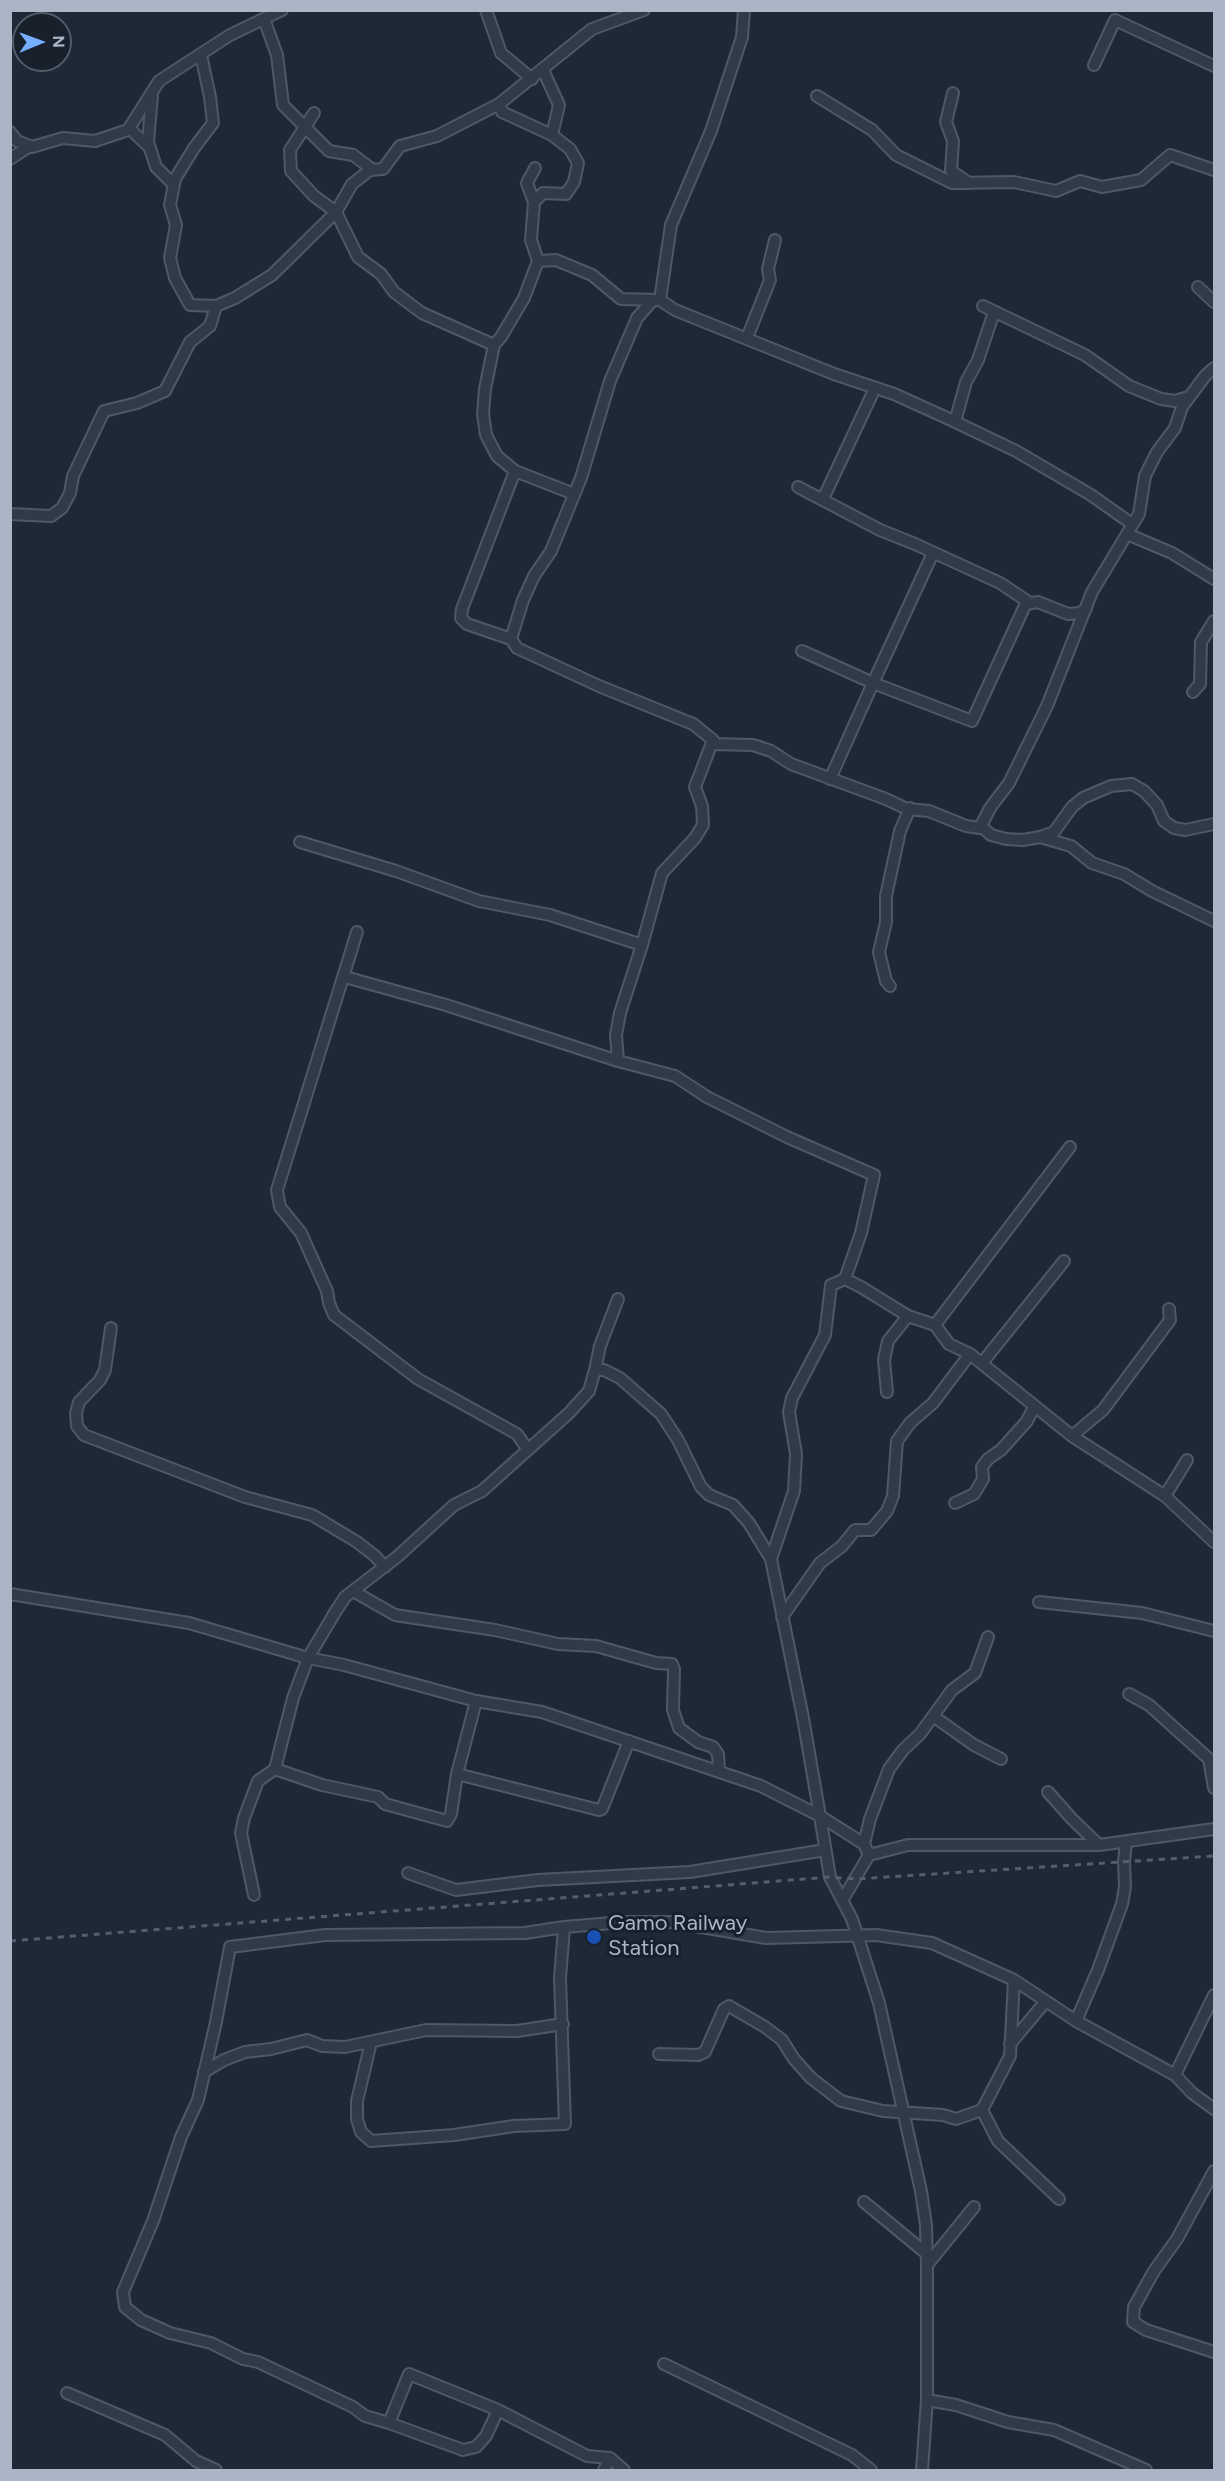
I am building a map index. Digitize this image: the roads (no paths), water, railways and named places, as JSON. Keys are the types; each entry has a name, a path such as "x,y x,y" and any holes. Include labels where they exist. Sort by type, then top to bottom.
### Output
{"street":[{"path":"10,159 30,146 63,138 95,141 128,130 159,81 230,35 282,10"},
{"path":"486,10 501,52 532,79"},
{"path":"201,55 213,123 194,148 174,185 170,205 176,225 170,258 175,278 190,304 216,306 235,298 272,275 336,212 352,184 373,170 383,169 400,146 437,136 499,104 592,29 644,10"},
{"path":"511,639 523,600 534,576 551,551 590,453 610,381 637,318 656,300 671,225 711,131 742,37 744,10"},
{"path":"264,19 277,55 283,105 329,151 354,155 373,170"},
{"path":"1095,66 1115,20 1215,66"},
{"path":"543,70 559,105 552,135"},
{"path":"152,93 148,142 156,167 174,185"},
{"path":"953,93 946,122 953,141 951,171 969,183"},
{"path":"817,96 872,130 897,154 952,183 1014,182 1056,191 1080,181 1102,188 1141,180 1170,155 1215,170"},
{"path":"499,104 502,112 552,135 570,149 578,164 574,182 566,194 543,193 534,202"},
{"path":"314,113 290,150 291,171 314,196 336,212 358,257 381,274 394,292 422,313 494,345"},
{"path":"129,128 150,148"},
{"path":"10,132 17,141 30,146"},
{"path":"535,168 527,183 534,202 531,240 537,261 524,298 494,345 485,389 483,414 486,435 497,456 515,471 574,494"},
{"path":"747,338 770,280 768,269 775,240"},
{"path":"537,261 556,260 592,275 621,299 656,300 675,310 875,388 955,422 1016,451 1091,495 1130,529 1215,579"},
{"path":"1198,287 1215,302"},
{"path":"10,514 51,516 62,508 70,493 72,476 104,411 165,391 190,342 210,326 216,306"},
{"path":"983,306 1085,355 1129,386 1175,402 1188,397"},
{"path":"955,422 966,382 978,360 981,345 994,312"},
{"path":"981,826 990,808 1009,783 1047,706 1092,592 1139,514 1145,476 1157,452 1174,428 1188,397 1205,376 1215,368"},
{"path":"824,498 875,388"},
{"path":"515,471 462,609 461,618 467,624 511,639 517,648 599,686 693,724 713,740 695,787 702,806 703,825 695,838 662,873 620,1013 616,1035 618,1061"},
{"path":"798,487 824,498 880,530 1000,583 1027,601 972,721 873,683 802,651"},
{"path":"830,779 933,553"},
{"path":"1026,604 1038,602 1068,614 1086,609"},
{"path":"1193,692 1200,684 1202,642 1215,621"},
{"path":"711,744 753,745 771,751 791,764 830,779 910,808 929,811 966,826 981,826 991,836 1006,839 1023,840 1054,832 1072,807 1083,798 1111,786 1132,784 1144,791 1157,805 1164,821 1174,828 1185,830 1215,824"},
{"path":"890,986 886,981 879,952 886,922 885,896 900,831 910,808"},
{"path":"1040,837 1071,846 1092,863 1124,874 1152,891 1215,921"},
{"path":"300,842 396,871 478,901 550,915 642,945"},
{"path":"357,932 278,1190 279,1207 301,1233 327,1291 328,1303 334,1315 418,1379 517,1434 528,1450"},
{"path":"345,977 446,1005 618,1061 675,1076 707,1097 787,1137 874,1175 861,1233 845,1279 831,1285 825,1335 792,1398 789,1412 796,1454 794,1491 771,1559"},
{"path":"935,1325 1070,1147"},
{"path":"982,1363 1064,1261"},
{"path":"845,1279 908,1316 935,1325 949,1344 970,1354 1072,1436 1165,1496 1215,1542"},
{"path":"254,1895 241,1833 244,1818 258,1781 275,1769 293,1698 308,1658 339,1605 454,1505 482,1491 569,1413 589,1391 600,1346 618,1299"},
{"path":"1072,1436 1103,1410 1170,1320 1169,1309"},
{"path":"887,1392 884,1360 888,1341 908,1316"},
{"path":"111,1328 105,1370 100,1380 80,1402 76,1413 77,1426 84,1435 245,1497 312,1515 357,1542 385,1567"},
{"path":"782,1617 820,1563 842,1546 855,1530 870,1530 887,1511 894,1496 897,1441 910,1423 933,1403 970,1354"},
{"path":"595,1370 604,1370 620,1378 661,1414 678,1440 701,1487 709,1495 734,1505 749,1523 771,1559 806,1729 830,1877 843,1899 858,1936 890,2045 921,2191 927,2260 927,2400 920,2469"},
{"path":"956,1503 974,1494 983,1479 982,1467 988,1459 1001,1450 1027,1420 1034,1407"},
{"path":"1165,1496 1187,1460"},
{"path":"353,1591 395,1615 495,1630 558,1644 596,1646 656,1663 672,1664 674,1669 672,1710 679,1728 698,1742 712,1747 718,1754 719,1771"},
{"path":"10,1594 189,1623 308,1658 344,1665 476,1701 542,1712 719,1771 778,1794 799,1808 820,1816 864,1844 869,1855"},
{"path":"1039,1602 1142,1613 1215,1631"},
{"path":"864,1844 870,1819 889,1769 952,1690 975,1673 988,1636"},
{"path":"1129,1694 1149,1705 1209,1759 1215,1788"},
{"path":"275,1769 321,1785 378,1797 385,1804 447,1821 451,1814 457,1774 476,1701"},
{"path":"933,1716 974,1745 1001,1759"},
{"path":"457,1774 599,1810 602,1809 628,1741"},
{"path":"1048,1792 1099,1845"},
{"path":"843,1899 869,1855 908,1845 1099,1845 1215,1829"},
{"path":"1076,2021 1098,1970 1122,1904 1125,1887 1126,1842"},
{"path":"408,1873 456,1890 538,1880 690,1872 825,1850"},
{"path":"498,2410 476,2447 463,2450 389,2422 365,2416 258,2362 243,2359 211,2343 170,2333 141,2320 125,2307 123,2292 153,2221 182,2137 198,2100 230,1947 325,1935 525,1933 624,1922 672,1922 766,1938 876,1935 932,1943 1014,1980 1076,2021 1175,2075 1192,2093 1215,2109"},
{"path":"371,2042 357,2101 357,2119 361,2132 371,2141 454,2135 514,2126 565,2124 560,1978 564,1927"},
{"path":"659,2054 698,2055 705,2052 724,2009 729,2006 782,2040 811,2078 841,2102 883,2111 904,2111 956,2119 982,2110 1010,2056 1014,1980"},
{"path":"1175,2075 1215,1995"},
{"path":"1010,2044 1046,2001"},
{"path":"204,2072 224,2060 245,2052 271,2049 307,2040 322,2046 345,2047 426,2030 507,2031 563,2024"},
{"path":"982,2110 998,2140 1059,2199"},
{"path":"1215,2171 1178,2239 1154,2271 1134,2307 1133,2322 1146,2330 1215,2352"},
{"path":"864,2202 927,2260"},
{"path":"927,2260 974,2207"},
{"path":"664,2364 852,2455 871,2470"},
{"path":"389,2422 409,2373 498,2410 587,2456 610,2458 624,2470"},
{"path":"67,2393 165,2435 196,2461 216,2470"},
{"path":"927,2400 957,2405 1008,2422 1054,2430 1146,2470"},
{"path":"604,2470 610,2458"}],"railway":[{"path":"10,1941 830,1877 856,1879 1214,1856"}],"place":[{"name":"Gamo Railway Station","path":"594,1937"}]}
